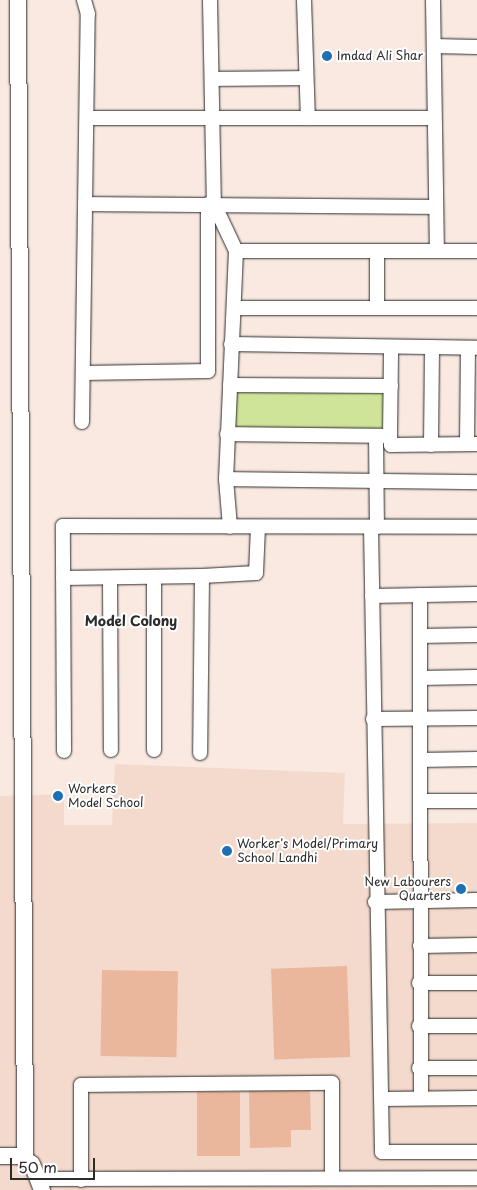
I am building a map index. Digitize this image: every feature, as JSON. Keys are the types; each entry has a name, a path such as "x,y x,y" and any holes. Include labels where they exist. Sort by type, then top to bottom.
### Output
{"street":[{"path":"18,0 25,1159 42,1185 81,1180 477,1178"},
{"path":"82,422 88,14 84,0"},
{"path":"83,373 208,371 212,118 210,0"},
{"path":"304,0 308,118"},
{"path":"433,0 434,207 437,251"},
{"path":"434,46 477,47"},
{"path":"212,79 306,78"},
{"path":"86,118 434,118"},
{"path":"85,204 434,207"},
{"path":"211,204 236,251 226,480 230,527"},
{"path":"236,251 477,250"},
{"path":"377,251 377,308"},
{"path":"235,308 477,308"},
{"path":"231,344 472,348 472,444 391,445 391,348"},
{"path":"431,445 432,348"},
{"path":"230,385 391,386"},
{"path":"228,434 390,436"},
{"path":"376,436 372,596 373,719 375,902 382,1152 477,1152"},
{"path":"226,480 477,482"},
{"path":"64,751 63,526 477,527"},
{"path":"63,578 154,578 256,573 258,527"},
{"path":"200,753 202,576"},
{"path":"110,578 110,750"},
{"path":"154,578 154,750"},
{"path":"372,596 477,594"},
{"path":"420,595 418,899 420,946 419,1068 421,1098"},
{"path":"420,636 477,635"},
{"path":"420,678 477,677"},
{"path":"373,719 477,718"},
{"path":"420,760 477,759"},
{"path":"420,801 477,801"},
{"path":"375,902 418,899 477,900"},
{"path":"420,946 477,945"},
{"path":"419,983 477,983"},
{"path":"419,1026 477,1026"},
{"path":"419,1068 477,1068"},
{"path":"81,1180 81,1085 313,1083 332,1083 332,1178"},
{"path":"382,1099 477,1098"},
{"path":"0,1156 25,1159"}],"shaded area":[{"path":"115,764 345,773 343,824 477,823 477,1190 0,1190 0,796 64,794 64,825 112,825"}],"green space":[{"path":"387,390 388,434 234,437 233,393"}],"building":[{"path":"347,966 350,1057 274,1060 271,969"},
{"path":"102,970 178,971 176,1057 100,1056"},
{"path":"249,1091 310,1091 311,1130 291,1130 291,1147 250,1148"},
{"path":"197,1092 240,1092 240,1156 197,1156"}],"place":[{"name":"Imdad Ali Shar","path":"327,56"},
{"name":"Workers Model School","path":"58,796"},
{"name":"Worker's Model/Primary School Landhi","path":"227,851"},
{"name":"New Labourers Quarters","path":"461,889"}],"district":[{"name":"Model Colony","path":"131,621"}]}
